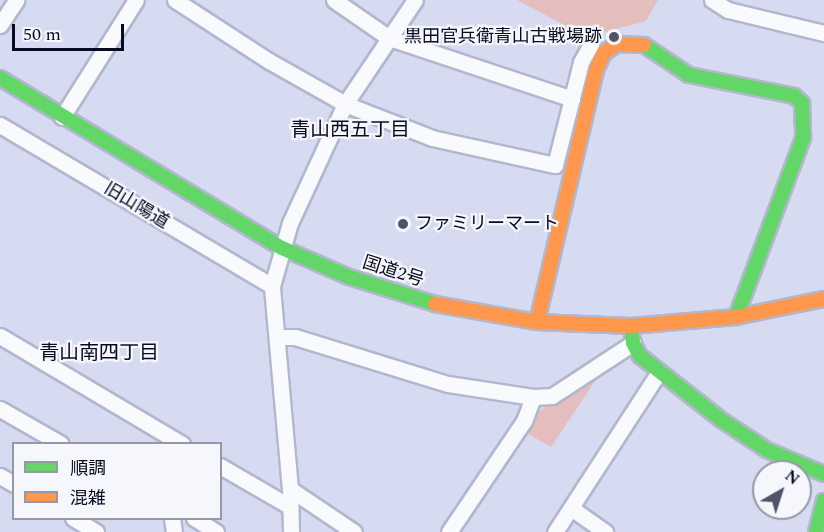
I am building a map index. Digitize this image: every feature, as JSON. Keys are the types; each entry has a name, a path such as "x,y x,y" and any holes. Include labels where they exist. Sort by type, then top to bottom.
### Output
{"main road":[{"path":"537,322 596,70 604,53 617,44 645,45 688,75 794,96 802,103 803,138 736,317"},
{"name":"国道2号","path":"0,78 282,248 350,277 419,300 490,316 537,322 631,326 736,317 824,299"},
{"path":"631,326 633,343 640,356 659,372 748,439 794,463 824,474"},
{"path":"816,532 824,501"}],"street":[{"path":"0,26 16,0"},
{"path":"62,117 136,0"},
{"path":"175,0 269,61 345,104 432,138 555,165 581,62 591,44"},
{"path":"334,0 389,39 572,99"},
{"path":"291,532 290,489 272,286 290,223 345,104 415,0"},
{"path":"712,0 728,10 824,33"},
{"name":"旧山陽道","path":"0,125 272,286"},
{"path":"0,336 179,442"},
{"path":"278,337 295,337 448,384 532,397 552,396 633,343"},
{"path":"555,532 659,372"},
{"path":"449,532 524,422 532,397"},
{"path":"0,409 58,442"},
{"path":"222,467 289,506"},
{"path":"290,489 354,532"},
{"path":"571,508 605,532"},
{"path":"75,520 96,532"},
{"path":"196,520 216,532"}],"shaded area":[{"path":"517,0 658,0 646,21 587,37"},
{"path":"589,378 595,381 551,447 523,431 537,413"}],"traffic: fast":[{"path":"644,45 689,75 794,96 802,103 803,138 736,317"},
{"path":"0,78 282,248 349,277 435,304"},
{"path":"631,326 633,343 640,356 720,419 767,450 824,474"},
{"path":"816,532 824,501"}],"traffic: slow":[{"path":"537,322 596,70 604,53 617,44 644,45"},
{"path":"435,304 537,322 631,326 736,317 824,299"}],"place":[{"name":"黒田官兵衛青山古戦場跡","path":"614,37"},
{"name":"ファミリーマート","path":"403,224"}],"district":[{"name":"青山西五丁目","path":"350,130"},
{"name":"青山南四丁目","path":"99,353"}]}
